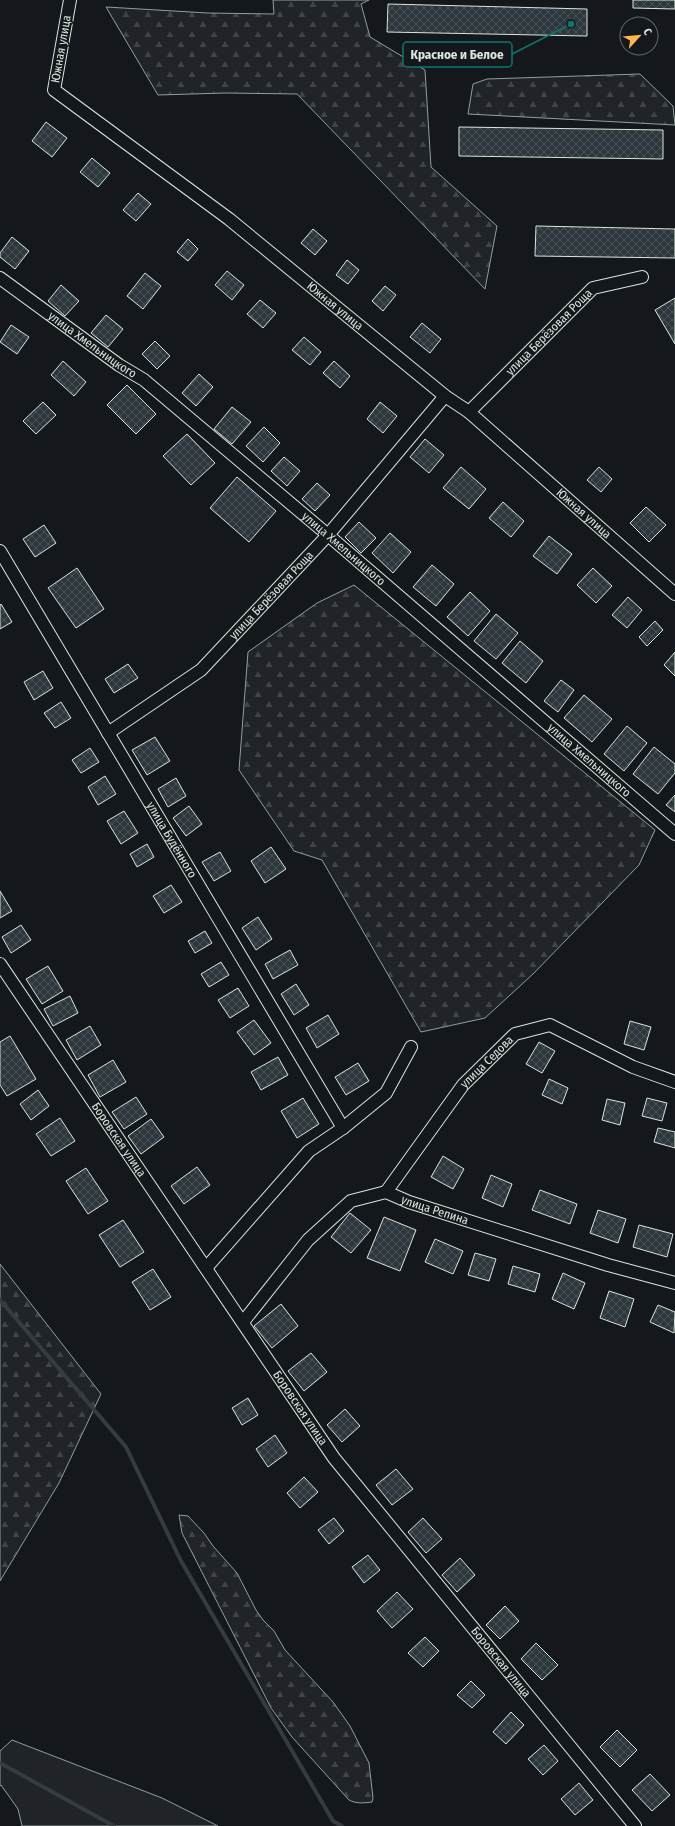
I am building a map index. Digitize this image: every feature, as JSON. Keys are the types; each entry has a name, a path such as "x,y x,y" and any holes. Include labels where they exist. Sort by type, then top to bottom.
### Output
{"street":[{"name":"Южная улица","path":"70,0 54,90 229,219 444,396 470,412 675,594"},
{"name":"улица Берёзовая Роща","path":"470,412 593,288 642,277"},
{"name":"улица Хмельницкого","path":"0,278 118,365 144,380 328,535 675,834"},
{"name":"улица Берёзовая Роща","path":"108,733 201,670 328,535 444,396"},
{"name":"улица Будённого","path":"0,551 343,1128"},
{"name":"Боровская улица","path":"0,964 334,1458 635,1826"},
{"name":"улица Седова","path":"386,1192 463,1085 515,1034 550,1025 633,1067 675,1082"},
{"path":"206,1268 309,1151 343,1128 386,1093 411,1047"},
{"name":"улица Репина","path":"243,1322 314,1235 351,1201 386,1192 409,1202 608,1265 675,1283"}],"green space":[{"path":"273,0 369,0 361,4 370,37 425,70 431,167 497,226 485,289 297,94 225,93 158,95 106,7 208,13 274,14"},
{"path":"640,74 673,106 675,125 468,114 473,84 487,79"},
{"path":"354,585 655,830 639,865 533,974 485,1018 421,1032 322,860 294,851 239,770 248,652 317,603"},
{"path":"0,1264 101,1394 59,1483 0,1581"},
{"path":"179,1515 188,1516 237,1573 256,1610 274,1631 285,1650 333,1702 350,1726 369,1763 373,1798 372,1802 357,1803 349,1800 292,1737 271,1708 182,1533"},
{"path":"12,1740 162,1798 218,1826 22,1826 18,1809 1,1785 0,1786 0,1751"}],"building":[{"path":"633,0 675,0 675,9 633,8"},
{"path":"388,4 587,9 587,36 387,32"},
{"path":"46,122 67,138 52,157 32,141"},
{"path":"459,127 663,130 663,159 459,156"},
{"path":"92,158 110,173 98,187 80,172"},
{"path":"138,193 151,204 136,221 123,210"},
{"path":"536,226 675,229 675,258 535,256"},
{"path":"313,229 327,241 315,255 301,243"},
{"path":"12,237 29,251 15,269 0,257 0,253"},
{"path":"188,239 198,249 188,261 177,252"},
{"path":"347,260 359,270 348,284 336,275"},
{"path":"227,271 244,285 232,300 215,285"},
{"path":"145,273 161,286 143,309 127,296"},
{"path":"61,285 79,301 65,316 48,301"},
{"path":"385,286 396,295 383,311 372,301"},
{"path":"675,298 675,344 655,310"},
{"path":"260,300 276,313 263,328 247,314"},
{"path":"106,315 123,329 108,347 91,333"},
{"path":"422,323 441,339 430,353 410,337"},
{"path":"11,325 29,337 17,354 0,342"},
{"path":"304,337 321,352 310,365 292,350"},
{"path":"155,341 170,356 157,369 142,354"},
{"path":"63,361 86,382 74,396 51,375"},
{"path":"334,361 350,376 340,388 323,373"},
{"path":"199,374 213,387 196,406 182,393"},
{"path":"127,385 156,414 136,434 107,405"},
{"path":"43,402 56,415 36,434 23,421"},
{"path":"380,402 397,416 383,433 367,419"},
{"path":"232,407 251,422 232,444 214,429"},
{"path":"264,427 280,443 263,462 246,446"},
{"path":"187,434 215,463 191,485 163,456"},
{"path":"425,439 444,455 429,473 410,457"},
{"path":"284,457 300,471 287,486 271,471"},
{"path":"461,467 486,489 469,509 443,488"},
{"path":"599,467 612,479 601,492 587,480"},
{"path":"237,477 276,511 249,542 210,508"},
{"path":"317,483 330,495 315,511 302,499"},
{"path":"503,502 524,521 511,537 489,518"},
{"path":"646,507 666,525 649,542 630,523"},
{"path":"359,522 376,538 361,553 345,537"},
{"path":"44,525 56,543 35,557 23,539"},
{"path":"390,533 411,552 393,573 372,553"},
{"path":"549,536 572,554 557,574 533,556"},
{"path":"432,565 454,584 436,606 413,587"},
{"path":"77,568 104,609 76,628 48,588"},
{"path":"593,568 612,586 596,603 577,585"},
{"path":"470,592 490,611 468,636 447,617"},
{"path":"628,597 642,610 627,628 612,615"},
{"path":"1,604 12,622 0,629 0,605"},
{"path":"496,614 518,633 496,659 474,641"},
{"path":"655,621 663,630 647,646 639,637"},
{"path":"520,641 543,661 526,683 502,663"},
{"path":"675,652 675,676 664,665"},
{"path":"128,664 138,678 114,693 105,679"},
{"path":"43,671 53,688 34,700 24,682"},
{"path":"561,680 574,690 558,712 544,701"},
{"path":"584,695 612,719 592,742 564,718"},
{"path":"61,702 71,718 55,728 44,713"},
{"path":"627,726 647,743 624,771 604,754"},
{"path":"155,737 170,761 147,775 132,750"},
{"path":"654,747 675,764 675,773 658,794 633,774"},
{"path":"90,748 99,762 81,773 72,760"},
{"path":"105,776 116,794 98,805 88,787"},
{"path":"176,778 186,796 168,807 158,789"},
{"path":"675,795 675,812 666,805"},
{"path":"189,806 202,824 186,836 173,818"},
{"path":"124,811 138,833 121,844 107,821"},
{"path":"147,844 154,857 137,867 130,854"},
{"path":"271,847 286,869 265,883 251,861"},
{"path":"220,852 231,871 214,881 202,862"},
{"path":"171,885 182,902 164,913 153,896"},
{"path":"0,891 12,911 0,918"},
{"path":"258,917 272,939 256,950 242,928"},
{"path":"21,925 31,940 11,953 2,937"},
{"path":"205,931 212,943 195,953 188,941"},
{"path":"290,950 298,965 273,979 265,964"},
{"path":"221,962 229,975 209,987 201,974"},
{"path":"48,966 63,991 42,1004 26,979"},
{"path":"296,984 309,1005 294,1015 281,994"},
{"path":"238,988 249,1006 230,1018 218,1000"},
{"path":"70,996 78,1013 53,1026 44,1009"},
{"path":"328,1015 339,1034 317,1048 306,1028"},
{"path":"254,1020 271,1043 254,1055 237,1032"},
{"path":"630,1021 651,1027 644,1050 624,1044"},
{"path":"90,1026 101,1045 77,1060 66,1040"},
{"path":"10,1036 36,1079 7,1096 0,1085 0,1042"},
{"path":"539,1042 555,1051 542,1073 526,1064"},
{"path":"278,1057 288,1075 261,1090 251,1072"},
{"path":"113,1060 126,1082 100,1097 88,1075"},
{"path":"358,1063 369,1081 346,1095 335,1077"},
{"path":"549,1079 568,1088 562,1104 542,1095"},
{"path":"38,1090 49,1106 31,1120 20,1104"},
{"path":"136,1097 147,1114 124,1129 112,1112"},
{"path":"303,1098 319,1124 297,1138 281,1111"},
{"path":"647,1098 667,1103 662,1121 642,1116"},
{"path":"607,1099 625,1103 620,1125 602,1120"},
{"path":"60,1118 75,1141 51,1156 36,1134"},
{"path":"151,1119 164,1137 141,1154 128,1136"},
{"path":"658,1128 675,1132 675,1148 654,1142"},
{"path":"443,1156 464,1169 453,1189 431,1177"},
{"path":"197,1167 210,1185 184,1204 171,1186"},
{"path":"86,1168 108,1201 88,1214 66,1181"},
{"path":"491,1175 512,1184 503,1207 482,1198"},
{"path":"540,1190 577,1204 570,1224 532,1210"},
{"path":"598,1210 626,1219 618,1243 590,1233"},
{"path":"350,1213 371,1230 351,1253 331,1237"},
{"path":"384,1217 416,1230 400,1271 367,1258"},
{"path":"123,1220 144,1252 120,1267 99,1235"},
{"path":"639,1225 673,1234 667,1257 633,1247"},
{"path":"435,1239 463,1251 453,1274 425,1262"},
{"path":"475,1253 496,1259 489,1281 468,1275"},
{"path":"513,1266 540,1274 535,1292 508,1284"},
{"path":"153,1269 171,1297 150,1310 132,1282"},
{"path":"563,1273 585,1283 574,1309 552,1299"},
{"path":"609,1291 634,1299 625,1327 600,1318"},
{"path":"281,1304 298,1326 272,1348 254,1326"},
{"path":"658,1305 675,1312 674,1333 650,1322"},
{"path":"311,1353 327,1372 304,1391 288,1371"},
{"path":"248,1398 258,1415 242,1425 232,1408"},
{"path":"345,1409 360,1426 342,1442 327,1425"},
{"path":"275,1435 287,1453 268,1467 256,1449"},
{"path":"396,1469 413,1489 392,1505 376,1485"},
{"path":"304,1477 318,1492 300,1508 287,1493"},
{"path":"334,1518 344,1531 329,1544 318,1530"},
{"path":"423,1518 442,1539 426,1553 408,1532"},
{"path":"368,1555 380,1570 364,1583 352,1567"},
{"path":"460,1558 475,1575 457,1592 442,1575"},
{"path":"397,1592 413,1609 392,1628 377,1611"},
{"path":"505,1606 519,1621 500,1639 486,1625"},
{"path":"425,1637 439,1651 423,1667 408,1653"},
{"path":"536,1643 558,1665 542,1680 521,1659"},
{"path":"471,1681 485,1695 472,1708 457,1695"},
{"path":"511,1712 524,1725 506,1744 493,1732"},
{"path":"617,1730 637,1750 620,1767 600,1747"},
{"path":"544,1745 558,1761 543,1775 528,1759"},
{"path":"650,1774 670,1795 652,1811 632,1790"},
{"path":"579,1783 593,1800 575,1815 561,1799"}],"waterway":[{"path":"0,1300 126,1447 181,1561 333,1821 342,1826"},
{"path":"0,1763 114,1826"}],"place":[{"name":"Красное и Белое","path":"571,24"}]}
